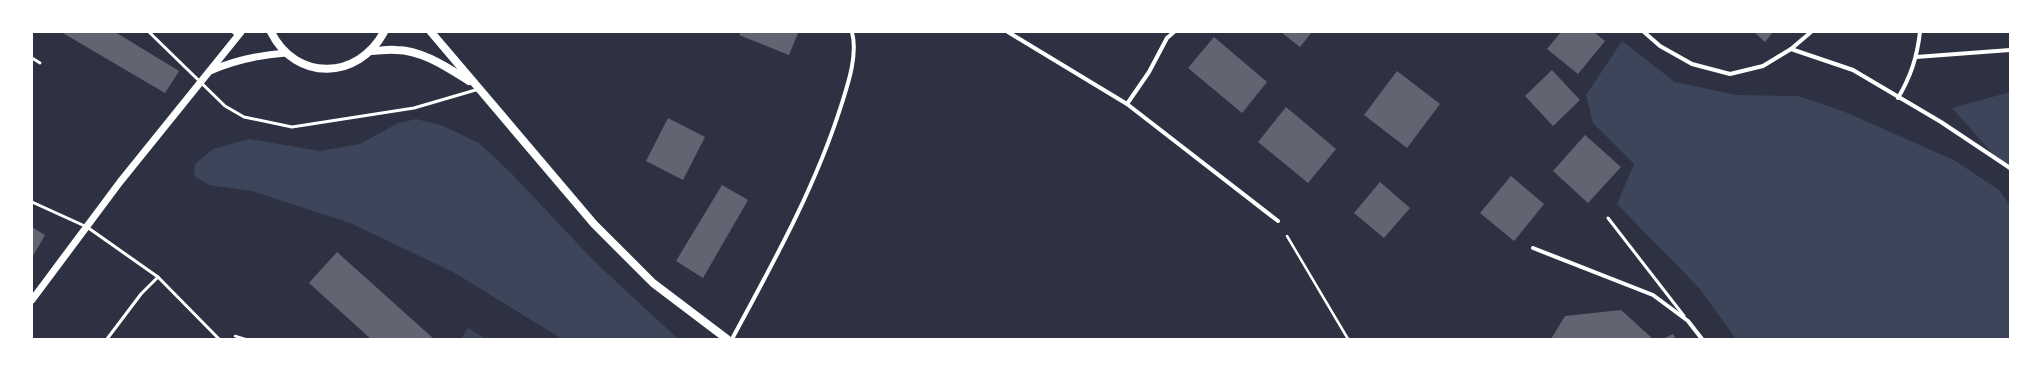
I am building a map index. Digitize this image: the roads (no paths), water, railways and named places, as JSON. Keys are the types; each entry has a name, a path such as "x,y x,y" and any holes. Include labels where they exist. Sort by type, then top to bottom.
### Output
{"main road":[{"path":"271,32 276,42 286,53 301,63 319,69 338,68 356,62 371,51 384,32"},
{"path":"431,32 594,224 653,283 727,339"},
{"path":"371,51 397,50 420,55 444,65 478,88"}],"street":[{"path":"732,339 778,254 831,137 849,80 854,40 852,32"},
{"path":"1008,32 1127,104 1278,221"},
{"path":"1127,104 1149,72 1167,38 1174,32"},
{"path":"1644,32 1660,46 1692,64 1730,74 1763,66 1791,49 1811,32"},
{"path":"1898,98 1910,78 1916,58 1920,32"},
{"path":"32,300 130,169 201,83 237,33"},
{"path":"1791,49 1853,70 1954,130 2010,168"},
{"path":"1916,58 2010,50"},
{"path":"208,72 232,62 251,57 286,53"},
{"path":"1533,248 1653,295 1688,321 1702,339"}],"lane":[{"path":"149,32 225,106 244,117 292,126 414,108 478,88"},
{"path":"32,58 40,63"},
{"path":"32,202 87,227 158,276 219,339"},
{"path":"1608,218 1688,321"},
{"path":"107,339 141,294 158,276"}]}
